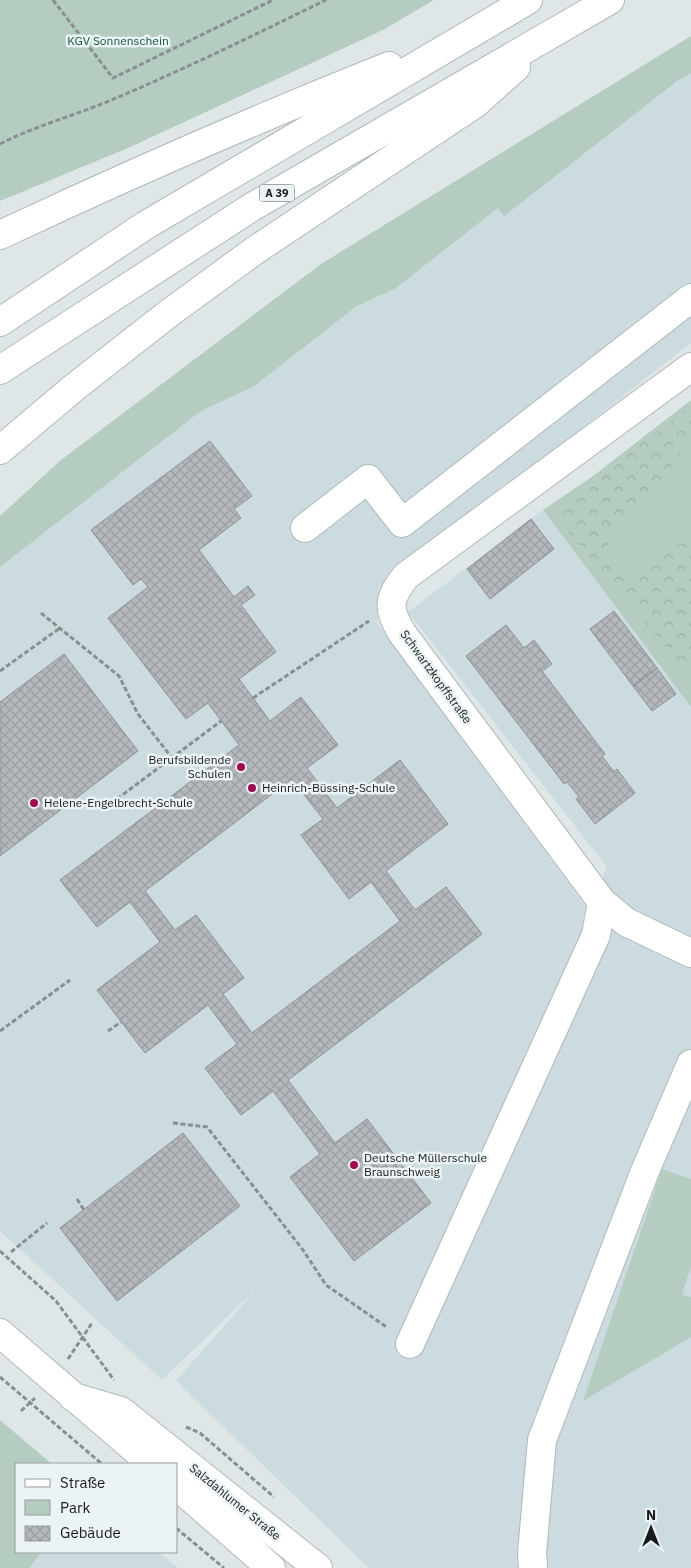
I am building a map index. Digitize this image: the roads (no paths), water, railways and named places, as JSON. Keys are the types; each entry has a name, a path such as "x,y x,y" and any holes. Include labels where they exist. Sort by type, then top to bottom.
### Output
{"main road":[{"path":"0,322 146,225 528,0"},
{"name":"A 39","path":"0,370 252,207 610,0"},
{"path":"0,450 83,380 254,251 476,103 562,28"},
{"path":"0,236 88,194 306,98 469,34"},
{"path":"305,528 368,479 402,523 691,298"},
{"name":"Schwartzkopffstraße","path":"691,367 406,576 394,591 391,605 393,617 402,633 602,902 626,922 691,954"},
{"path":"410,1344 596,934 602,902"},
{"path":"533,1568 532,1553 542,1440 645,1171 691,1064"},
{"name":"Salzdahlumer Straße","path":"0,1333 151,1463"},
{"name":"Salzdahlumer Straße","path":"73,1397 121,1411 318,1568"},
{"name":"Salzdahlumer Straße","path":"178,1488 271,1568"}],"place":[{"name":"Berufsbildende Schulen","path":"241,767"},
{"name":"Heinrich-Büssing-Schule","path":"252,788"},
{"name":"Helene-Engelbrecht-Schule","path":"34,803"},
{"name":"Deutsche Müllerschule Braunschweig","path":"354,1165"}],"park label":[{"name":"KGV Sonnenschein","path":"118,41"}]}
